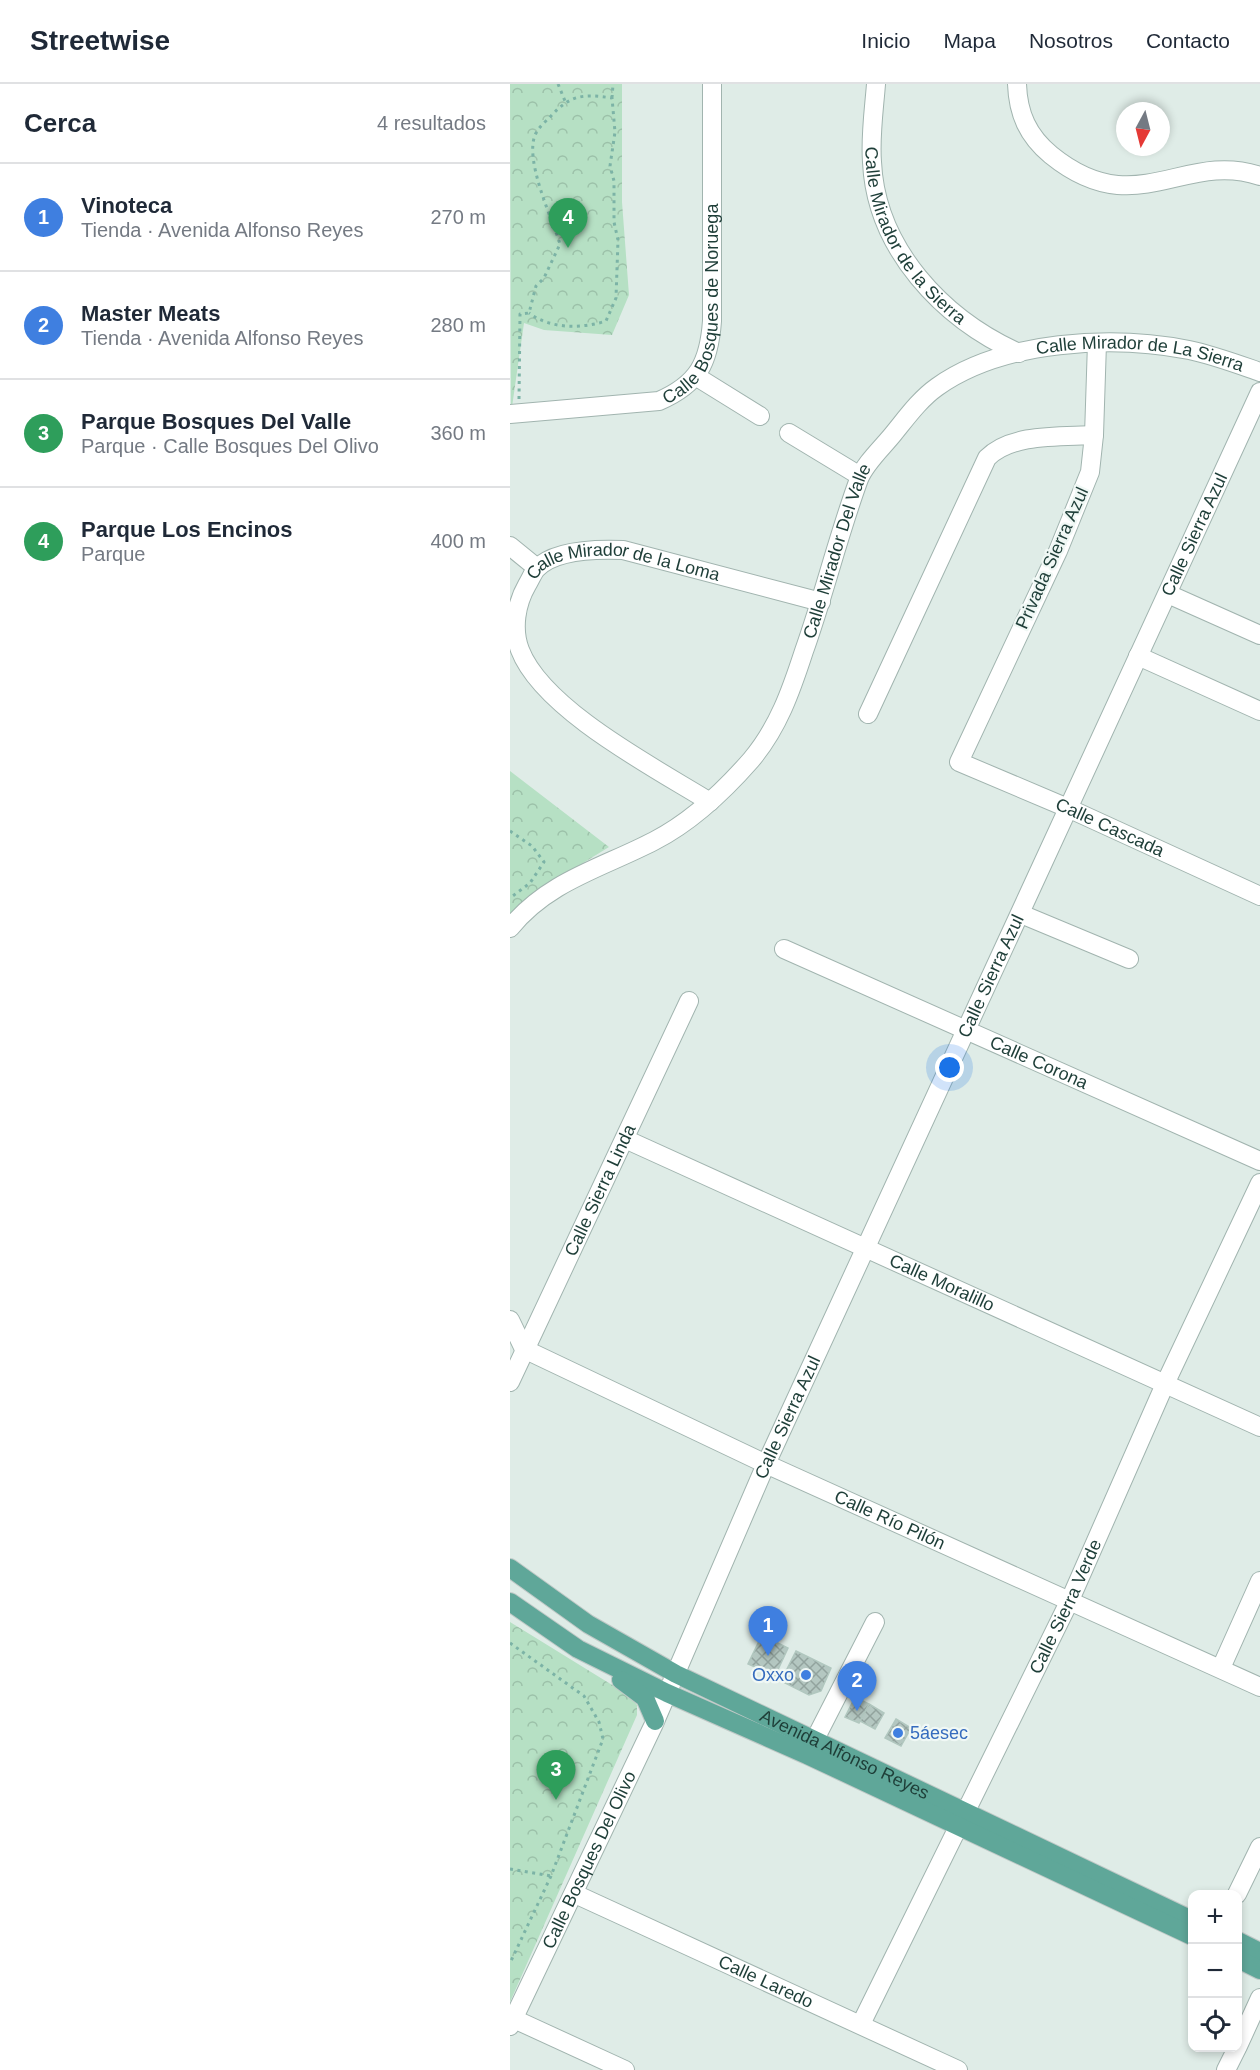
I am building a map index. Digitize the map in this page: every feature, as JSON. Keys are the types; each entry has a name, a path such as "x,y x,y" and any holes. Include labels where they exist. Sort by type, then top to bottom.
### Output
{"main road":[{"name":"Avenida Alfonso Reyes","path":"510,1568 588,1624 811,1748 962,1819 1188,1918"},
{"name":"Avenida Alfonso Reyes","path":"510,1602 578,1649 667,1693 811,1748"},
{"path":"578,1649 645,1698 655,1722"},
{"name":"Avenida Alfonso Reyes","path":"962,1819 1188,1934"},
{"path":"1242,1943 1260,1952"},
{"path":"1242,1961 1260,1970"}],"street":[{"name":"Calle Bosques de Noruega","path":"515,407 659,400 671,395 697,377 707,350 712,321 712,84"},
{"name":"Calle Mirador de la Sierra","path":"876,84 872,164 880,208 893,240 909,267 948,308 972,327 1019,353"},
{"path":"1017,84 1017,103 1023,121 1031,134 1056,159 1085,177 1118,186 1136,187 1217,171 1242,172 1260,176"},
{"name":"Calle Mirador de La Sierra","path":"1019,353 1097,343 1148,344 1190,350 1260,372"},
{"name":"Privada Sierra Azul","path":"959,762 1078,507 1090,472 1094,435 1097,343"},
{"name":"Calle Mirador Del Valle","path":"710,802 751,759 774,729 787,703 860,476 915,407 937,387 977,367 1019,353"},
{"path":"697,377 760,416"},
{"name":"Calle Sierra Azul","path":"667,1693 766,1464 1260,393"},
{"path":"789,433 860,476"},
{"path":"868,714 987,458 993,452 1018,442 1094,435"},
{"path":"510,546 537,568"},
{"name":"Calle Mirador de la Loma","path":"710,802 600,732 552,694 532,672 520,650 515,628 522,594 537,568 562,556 593,549 623,550 821,602"},
{"path":"1168,594 1260,635"},
{"path":"1138,656 1260,711"},
{"name":"Calle Cascada","path":"959,762 1070,809 1260,896"},
{"path":"510,928 524,910 549,890 577,875 655,841 710,802"},
{"path":"1021,914 1129,958"},
{"name":"Calle Corona","path":"784,949 1260,1161"},
{"name":"Calle Sierra Linda","path":"510,1382 689,1001"},
{"name":"Calle Moralillo","path":"625,1139 1260,1427"},
{"name":"Calle Sierra Verde","path":"861,2024 1070,1600 1165,1384 1260,1184"},
{"path":"510,1320 524,1349"},
{"name":"Calle Río Pilón","path":"524,1349 766,1464 1260,1687"},
{"path":"1221,1668 1260,1581"},
{"path":"811,1748 875,1623"},
{"name":"Calle Bosques Del Olivo","path":"512,2023 575,1894 667,1693"},
{"path":"1239,1890 1260,1847"},
{"name":"Calle Laredo","path":"575,1894 958,2070"},
{"path":"1242,2036 1260,1998"},
{"path":"512,2023 625,2070"},
{"path":"1226,2070 1235,2052"}],"path":[{"path":"558,84 565,101"},
{"path":"515,407 520,314 528,313 538,320 562,326 593,325 606,321 616,298 618,240 613,215 614,181 610,166 615,132 613,84"},
{"path":"528,313 536,286 544,278 560,244 542,194 532,156 535,134 565,101 589,94 612,98"},
{"path":"510,831 532,846 544,862 530,883 510,898"},
{"path":"510,1643 584,1696 599,1722 603,1739 551,1876 510,1963"},
{"path":"510,1869 551,1876"}],"green space":[{"path":"510,84 622,84 622,202 629,295 612,335 544,330 524,323 511,414"},
{"path":"510,771 609,847 536,892 510,919"},
{"path":"510,1622 630,1696 637,1705 637,1715 510,2002"}],"building":[{"path":"762,1635 788,1648 775,1676 748,1664"},
{"name":"Oxxo","path":"796,1651 831,1668 821,1691 809,1695 781,1681"},
{"path":"855,1697 869,1704 859,1723 845,1717"},
{"path":"869,1704 884,1713 875,1729 860,1721"},
{"name":"5áesec","path":"896,1719 911,1728 901,1746 885,1738"}],"place":[{"name":"Parque Los Encinos","path":"568,248"},
{"name":"Vinoteca","path":"768,1656"},
{"name":"Oxxo","path":"806,1675"},
{"name":"Master Meats","path":"857,1711"},
{"name":"5áesec","path":"898,1733"},
{"name":"Parque Bosques Del Valle","path":"556,1800"}]}
